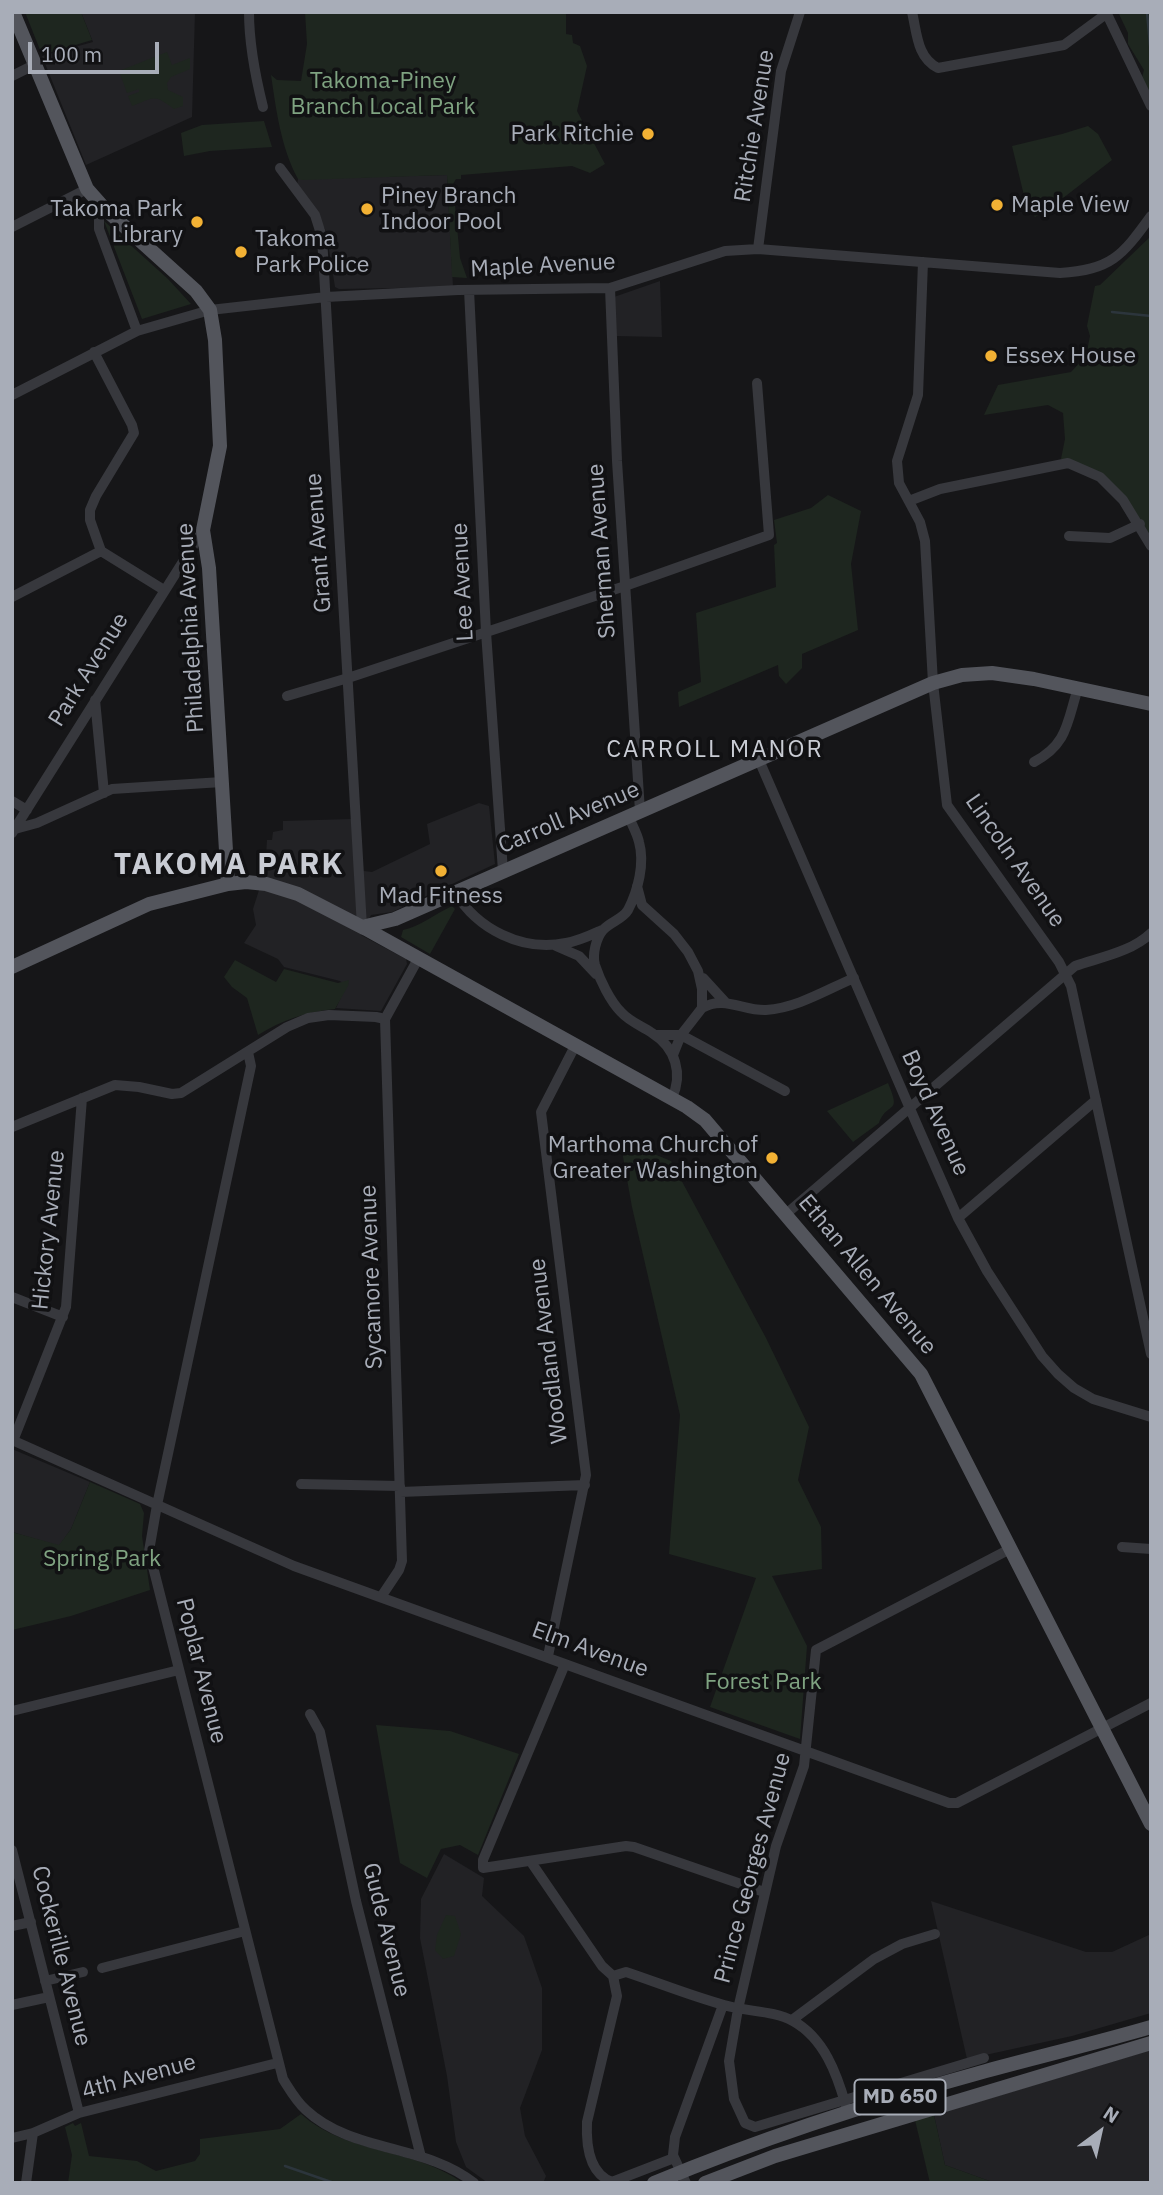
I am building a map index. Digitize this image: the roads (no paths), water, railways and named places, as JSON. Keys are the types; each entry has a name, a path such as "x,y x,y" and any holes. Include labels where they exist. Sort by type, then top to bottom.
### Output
{"main road":[{"path":"13,12 87,189 103,207 195,291 210,310"},
{"name":"Philadelphia Avenue","path":"210,310 215,340 220,446 203,530 209,568 228,884"},
{"name":"Carroll Avenue","path":"362,927 395,919 933,683 962,675 992,673 1077,688 1149,705"},
{"path":"12,967 149,904 228,884 266,884 299,894 362,927"},
{"name":"Ethan Allen Avenue","path":"362,927 672,1098 705,1120 921,1374 1151,1824"},
{"name":"MD 650","path":"654,2183 684,2177 764,2139 846,2106 1151,2027"},
{"name":"MD 650","path":"705,2183 775,2156 1151,2043"}],"street":[{"path":"249,12 251,48 263,107"},
{"name":"Ritchie Avenue","path":"758,249 781,71 800,12"},
{"path":"912,12 925,60 938,68 1064,45 1106,13 1151,106"},
{"path":"12,76 34,65"},
{"name":"Grant Avenue","path":"280,168 315,215 320,225 324,254 362,927"},
{"path":"12,227 87,189"},
{"path":"103,207 99,214 99,229 136,331"},
{"name":"Maple Avenue","path":"12,395 136,331 210,310 326,297 468,290 610,288 725,251 758,249 1060,273 1082,272 1108,264 1129,246 1151,216"},
{"name":"Lincoln Avenue","path":"923,262 918,395 897,461 899,484 920,522 925,541 933,683 947,805 1059,962 1071,986 1151,1354"},
{"name":"Sherman Avenue","path":"610,288 635,814 641,868 627,913"},
{"name":"Lee Avenue","path":"468,290 486,632 503,871"},
{"path":"94,352 134,433 90,510 90,520 101,551 164,590"},
{"path":"287,696 348,678 769,536 757,383"},
{"path":"909,501 940,489 1068,463 1100,477 1124,500 1151,546"},
{"path":"1069,536 1110,538 1140,524"},
{"name":"Park Avenue","path":"13,831 203,530"},
{"path":"12,597 101,551"},
{"path":"1034,762 1049,754 1061,741 1077,688"},
{"path":"95,700 104,793"},
{"name":"Boyd Avenue","path":"759,760 958,1218 987,1271 1042,1356 1058,1374 1093,1399 1151,1417"},
{"path":"13,831 112,789 222,782"},
{"path":"12,801 27,810"},
{"path":"637,887 642,905 674,934 709,988 724,1002"},
{"path":"455,892 465,909 478,920 502,935 524,943 569,943 603,930 627,913 640,911 656,919"},
{"path":"598,976 593,961 595,947 603,930"},
{"path":"786,1214 1075,965 1124,950 1151,933"},
{"path":"552,945 579,956 598,976 621,1012 655,1035 673,1055 678,1086 672,1098"},
{"path":"12,1127 115,1085 181,1093 287,1027 308,1018 328,1015 385,1019 418,959"},
{"path":"698,971 702,1008"},
{"path":"673,1055 683,1032 702,1008 709,1004 724,1002 765,1010 798,1002 854,978"},
{"name":"Sycamore Avenue","path":"381,1597 402,1561 385,1019"},
{"path":"655,1035 683,1032 785,1091"},
{"name":"Woodland Avenue","path":"548,1657 584,1485 584,1462 541,1112 575,1046"},
{"name":"Poplar Avenue","path":"248,1052 251,1066 149,1551 283,2080 305,2110 319,2120 358,2138 452,2168 474,2183"},
{"name":"Hickory Avenue","path":"13,1440 66,1307 82,1098"},
{"path":"958,1218 1096,1100"},
{"path":"12,1297 63,1317"},
{"name":"Elm Avenue","path":"13,1440 294,1566 949,1803 957,1803 1151,1703"},
{"path":"301,1484 400,1489 584,1485"},
{"path":"1122,1547 1151,1549"},
{"name":"Prince Georges Avenue","path":"846,2106 755,2127 745,2123 734,2099 729,2061 764,1892 776,1846 804,1766 816,1650 1010,1549"},
{"path":"565,1664 483,1860 483,1868 626,1846 764,1892"},
{"path":"12,1711 179,1670"},
{"name":"Gude Avenue","path":"310,1714 320,1732 356,1901 421,2157"},
{"name":"Cockerille Avenue","path":"12,1850 79,2113"},
{"path":"531,1862 601,1966 613,1976 617,1996 587,2122 586,2141 591,2158 599,2174 612,2182 674,2158 684,2177"},
{"path":"12,1926 30,1922"},
{"path":"102,1968 245,1931"},
{"path":"792,2020 874,1959 902,1944 935,1934"},
{"path":"46,1981 83,1972"},
{"path":"613,1976 626,1972 723,2005 792,2020 824,2051 833,2066 846,2106 984,2058"},
{"path":"12,2005 49,1997"},
{"name":"Prince Georges Avenue","path":"674,2158 675,2137 723,2005"},
{"name":"4th Avenue","path":"12,2138 33,2133 79,2113 277,2063"},
{"path":"26,2183 33,2133"}],"waterway":[{"path":"1147,12 1151,56"},
{"path":"1112,312 1151,316"},
{"path":"285,2166 334,2183"}],"place":[{"name":"Park Ritchie","path":"648,134"},
{"name":"Maple View","path":"997,205"},
{"name":"Piney Branch Indoor Pool","path":"367,209"},
{"name":"Takoma Park Library","path":"197,222"},
{"name":"Takoma Park Police","path":"241,252"},
{"name":"Essex House","path":"991,356"},
{"name":"Mad Fitness","path":"441,871"},
{"name":"Marthoma Church of Greater Washington","path":"772,1158"}],"district":[{"name":"CARROLL MANOR","path":"715,750"},
{"name":"TAKOMA PARK","path":"229,865"}],"park label":[{"name":"Takoma-Piney Branch Local Park","path":"383,94"},
{"name":"Spring Park","path":"102,1559"},
{"name":"Forest Park","path":"763,1682"}]}
